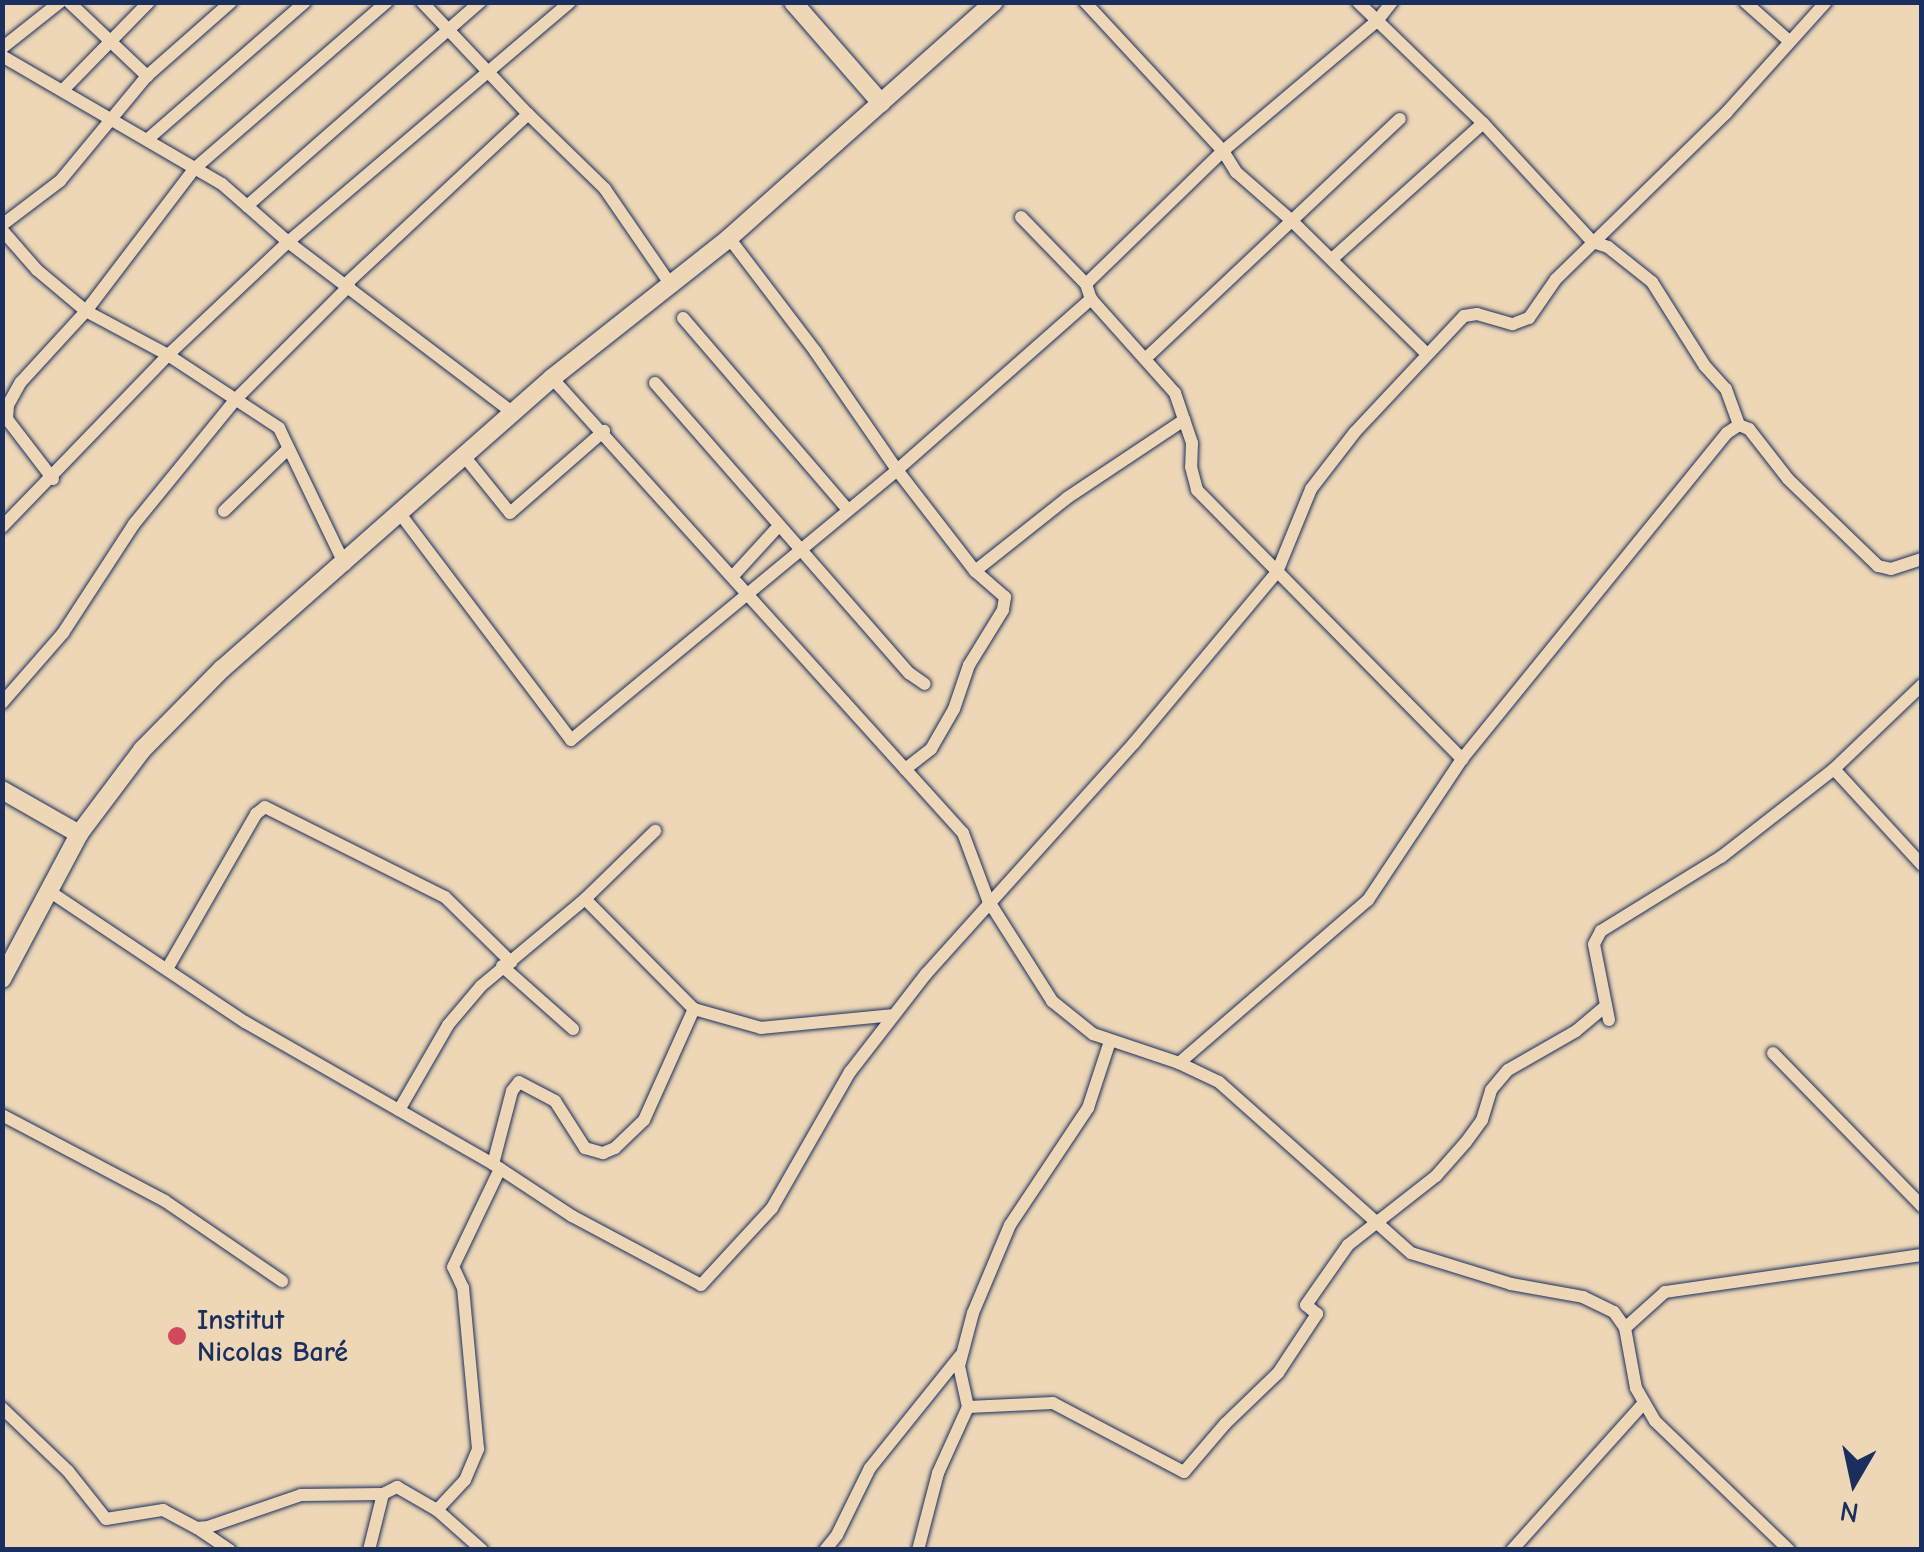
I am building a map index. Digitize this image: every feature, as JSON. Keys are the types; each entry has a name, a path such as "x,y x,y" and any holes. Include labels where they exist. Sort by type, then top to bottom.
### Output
{"main road":[{"path":"793,2 881,102"},
{"path":"2,979 79,834 156,736 222,669 345,565 552,378 729,238 994,2"},
{"path":"2,790 79,834"}],"street":[{"path":"2,48 60,2"},
{"path":"69,2 147,76"},
{"path":"63,90 149,2"},
{"path":"231,2 147,76 60,181 2,227 37,270 86,310 168,356 279,428 345,565"},
{"path":"148,139 305,2"},
{"path":"54,479 7,419 8,406 21,382 86,310 194,169 388,2"},
{"path":"422,2 486,74 605,189 669,282"},
{"path":"247,206 480,2"},
{"path":"2,527 54,479 168,356 288,242 570,2"},
{"path":"1085,2 1223,151 1236,172 1332,259 1426,353"},
{"path":"1358,2 1483,123 1593,242 1608,247 1652,282 1705,366 1726,389 1739,425 1749,429 1788,478 1878,566 1890,569 1922,559"},
{"path":"1086,284 1223,151 1377,21 1392,2"},
{"path":"1744,2 1788,40"},
{"path":"49,892 245,1022 496,1167 572,1216 701,1285 772,1208 850,1072 893,1015 988,900 1134,743 1276,572 1311,489 1426,353 1435,351 1464,316 1477,314 1513,324 1529,318 1556,279 1745,93 1788,40 1826,2"},
{"path":"2,56 148,139 247,206 288,242 513,413"},
{"path":"2,704 63,632 134,524 236,399 347,285 528,114"},
{"path":"1145,359 1400,119"},
{"path":"1332,259 1483,123"},
{"path":"1020,217 1086,284 1091,299 1175,393 1184,420 1196,490 1253,542 1276,572 1462,759"},
{"path":"729,238 815,351 896,470 975,571 1005,598 1002,610 968,665 954,709 931,749 905,768"},
{"path":"401,514 571,740 896,470 1091,299"},
{"path":"683,318 846,509"},
{"path":"552,378 963,832 988,900 1052,1001 1110,1042 1179,1063 1219,1082 1373,1222 1422,1258 1511,1284 1583,1298 1614,1312 1625,1328 1644,1404 1697,1466 1789,1550"},
{"path":"656,383 909,673 925,684"},
{"path":"975,571 1067,498 1184,420"},
{"path":"1179,1063 1368,900 1462,759 1727,433 1739,425"},
{"path":"464,456 510,513 604,431"},
{"path":"224,511 288,449"},
{"path":"733,576 775,530"},
{"path":"968,1407 1053,1403 1184,1472 1224,1424 1278,1374 1317,1314 1306,1305 1348,1245 1436,1176 1482,1120 1492,1090 1508,1070 1608,1013 1594,944 1602,932 1721,857 1834,770 1922,685"},
{"path":"1834,770 1922,865"},
{"path":"167,969 256,814 266,807 446,897 573,1029"},
{"path":"399,1110 448,1025 507,964 585,900 654,831"},
{"path":"585,900 694,1008 760,1028 893,1015"},
{"path":"437,1510 466,1480 478,1449 463,1288 453,1267 496,1167 512,1091 520,1082 555,1101 585,1148 603,1153 615,1148 644,1120 694,1008"},
{"path":"825,1550 837,1535 870,1468 960,1356 1002,1240 1088,1108 1110,1042"},
{"path":"1773,1052 1922,1206"},
{"path":"2,1114 165,1200 282,1282"},
{"path":"1625,1328 1665,1292 1922,1255"},
{"path":"918,1550 938,1473 968,1407 960,1356"},
{"path":"1512,1550 1644,1404"},
{"path":"2,1408 68,1471 106,1519 163,1510 230,1550"},
{"path":"196,1528 301,1495 383,1494 392,1487 404,1489 437,1510 482,1550"},
{"path":"369,1550 383,1494"}],"place":[{"name":"Institut Nicolas Baré","path":"177,1336"}]}
